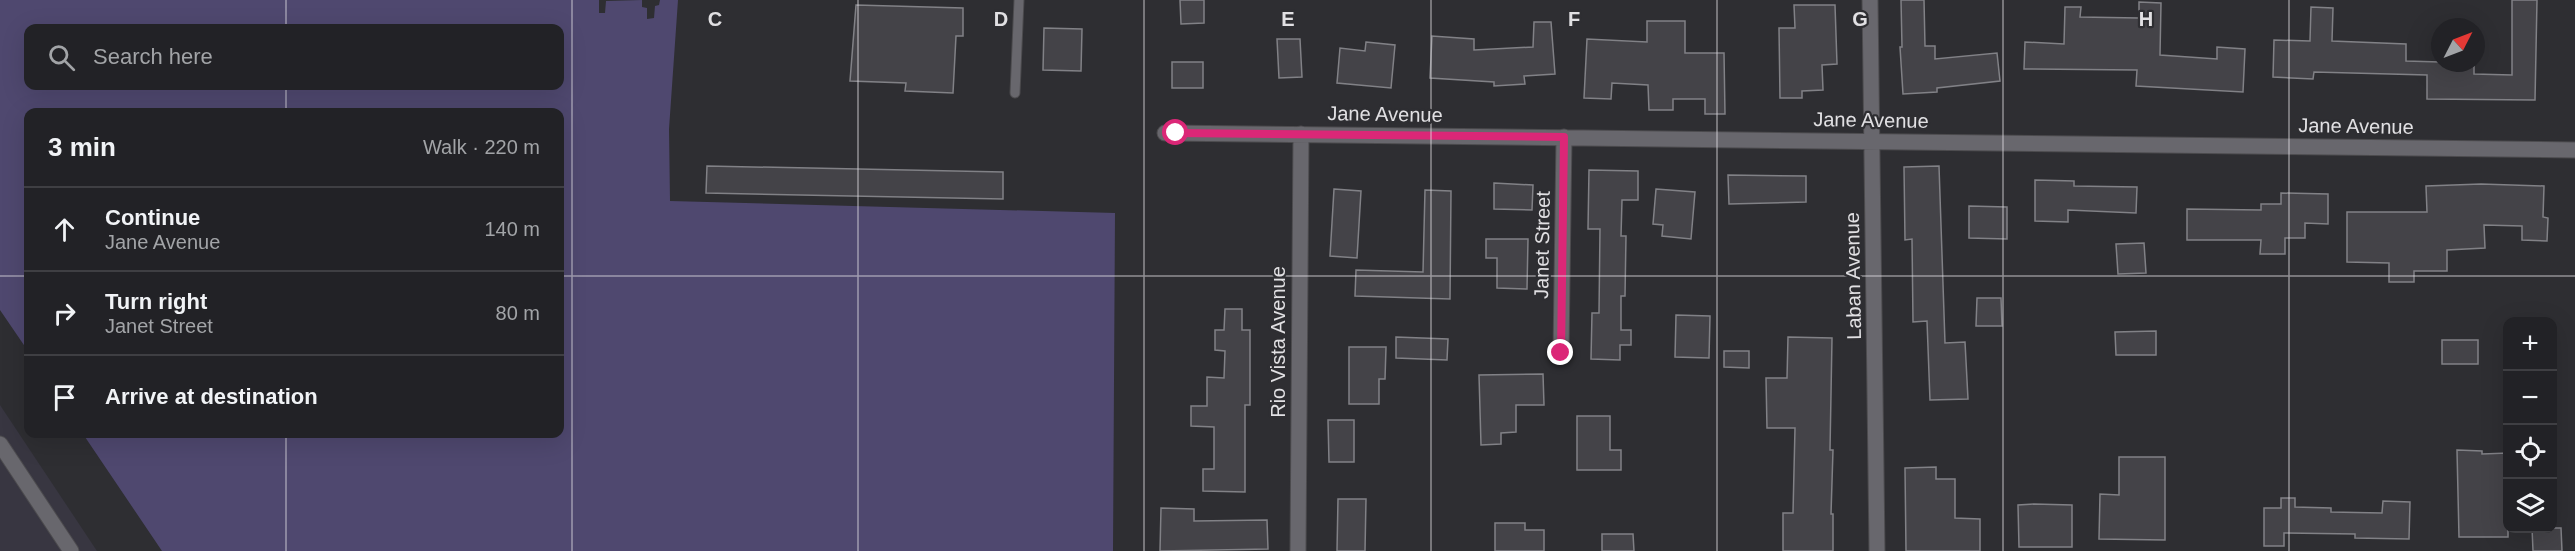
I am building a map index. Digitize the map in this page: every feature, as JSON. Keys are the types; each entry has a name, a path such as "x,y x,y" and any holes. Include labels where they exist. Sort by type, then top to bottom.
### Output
{"street":[{"name":"Laban Avenue","path":"1870,0 1877,551"},
{"name":"Jane Avenue","path":"1166,133 2575,150"},
{"name":"Rio Vista Avenue","path":"1298,551 1301,134"},
{"name":"Janet Street","path":"1561,353 1564,137"},
{"path":"0,444 71,551"}],"lane":[{"path":"1015,93 1019,0"}],"shaded area":[{"path":"0,0 599,0 599,13 605,13 606,1 642,0 642,7 647,8 647,19 654,18 655,6 659,5 660,0 678,0 669,129 670,201 1115,213 1113,551 162,551 86,438 564,438 564,108 24,108 24,345 0,310"},
{"path":"0,405 97,551 0,551"}],"building":[{"path":"1180,0 1204,0 1204,23 1181,24"},
{"path":"1901,0 1924,0 1925,46 1935,46 1935,59 1997,53 2000,81 1937,88 1937,92 1903,94 1900,47 1902,47"},
{"path":"2512,0 2537,0 2535,100 2427,99 2427,75 2314,72 2313,79 2273,77 2274,40 2310,41 2311,7 2333,8 2332,41 2406,44 2406,61 2431,62 2431,72 2512,75"},
{"path":"2139,2 2161,3 2160,55 2217,59 2217,47 2245,49 2243,92 2136,86 2137,70 2024,69 2025,42 2064,44 2065,7 2081,7 2080,17 2139,18"},
{"path":"856,5 963,8 963,36 956,36 953,93 905,91 906,83 850,81"},
{"path":"1794,5 1835,5 1837,64 1822,65 1823,90 1802,91 1802,98 1780,98 1779,28 1795,28"},
{"path":"1647,21 1685,21 1685,53 1724,53 1725,114 1705,114 1705,99 1673,99 1673,110 1649,110 1648,85 1612,83 1611,99 1584,98 1587,39 1647,42"},
{"path":"1534,22 1551,22 1555,74 1524,76 1525,84 1494,86 1494,82 1430,78 1432,36 1474,39 1474,50 1533,47"},
{"path":"1044,28 1082,29 1081,71 1043,70"},
{"path":"1277,39 1300,39 1302,77 1279,78"},
{"path":"1366,42 1395,45 1391,88 1337,83 1340,48 1365,51"},
{"path":"1172,62 1203,62 1203,88 1172,88"},
{"path":"707,166 1003,172 1003,199 706,193"},
{"path":"1939,166 1945,343 1965,342 1968,399 1930,400 1927,321 1913,322 1912,239 1905,240 1904,167"},
{"path":"1589,170 1638,171 1638,200 1622,200 1621,236 1626,236 1625,296 1621,296 1621,330 1631,330 1631,345 1620,345 1620,360 1591,359 1592,313 1599,313 1600,229 1588,229"},
{"path":"1728,175 1806,176 1806,202 1729,204"},
{"path":"2035,180 2074,181 2074,186 2137,187 2136,213 2068,210 2068,222 2035,221"},
{"path":"1494,183 1533,185 1532,210 1494,209"},
{"path":"2481,184 2544,186 2543,217 2548,218 2547,241 2522,240 2522,226 2484,225 2485,248 2447,250 2447,271 2414,271 2414,282 2389,282 2389,263 2347,262 2347,212 2427,212 2426,186"},
{"path":"1334,189 1361,191 1357,258 1330,256"},
{"path":"1656,189 1695,192 1691,239 1662,236 1663,225 1653,224"},
{"path":"1425,190 1451,191 1450,299 1355,296 1356,270 1423,272"},
{"path":"2281,193 2328,194 2328,224 2305,223 2305,238 2285,238 2285,254 2260,254 2261,240 2187,240 2187,209 2261,210 2261,204 2281,204"},
{"path":"1969,206 2007,207 2007,239 1969,238"},
{"path":"1486,239 1528,239 1527,289 1497,288 1497,258 1486,258"},
{"path":"2144,243 2146,273 2118,274 2116,244"},
{"path":"1977,298 2001,298 2002,326 1976,326"},
{"path":"1225,309 1242,309 1242,330 1250,330 1250,405 1245,405 1245,492 1203,491 1203,469 1214,469 1214,427 1191,426 1191,406 1207,406 1207,377 1224,378 1225,351 1215,350 1215,330 1224,330"},
{"path":"1676,315 1710,316 1709,358 1675,357"},
{"path":"2156,331 2156,355 2116,355 2115,332"},
{"path":"1396,337 1448,339 1447,360 1396,358"},
{"path":"1788,337 1832,338 1830,450 1833,450 1831,514 1833,514 1833,551 1783,551 1783,513 1793,513 1795,428 1767,428 1766,378 1787,378"},
{"path":"2442,340 2478,340 2478,364 2442,364"},
{"path":"1349,347 1386,347 1385,379 1379,379 1379,404 1349,404"},
{"path":"1724,351 1749,351 1749,368 1724,367"},
{"path":"1543,374 1544,405 1516,405 1516,432 1501,433 1501,444 1481,445 1479,375"},
{"path":"1577,416 1610,416 1610,450 1621,450 1621,470 1577,470"},
{"path":"1328,420 1354,420 1354,462 1329,462"},
{"path":"2457,450 2482,451 2482,454 2503,453 2503,533 2508,533 2508,537 2459,537"},
{"path":"2119,457 2165,457 2165,540 2099,539 2100,494 2119,495"},
{"path":"1936,467 1936,479 1955,479 1955,518 1980,519 1980,551 1906,551 1905,468"},
{"path":"2281,498 2295,498 2295,507 2331,508 2331,512 2382,513 2383,501 2410,502 2409,539 2355,538 2355,534 2284,533 2284,546 2264,546 2264,508 2281,508"},
{"path":"1338,499 1366,499 1365,551 1337,551"},
{"path":"2018,505 2072,505 2072,547 2019,547"},
{"path":"1161,508 1194,509 1194,521 1267,520 1268,549 1160,551"},
{"path":"1495,523 1525,523 1525,530 1544,530 1544,551 1495,551"},
{"path":"2557,528 2561,528 2562,551 2533,551 2532,533 2557,533"},
{"path":"1602,534 1633,534 1634,551 1602,551"}],"route":[{"path":"1176,133 1564,137 1561,353"}]}
